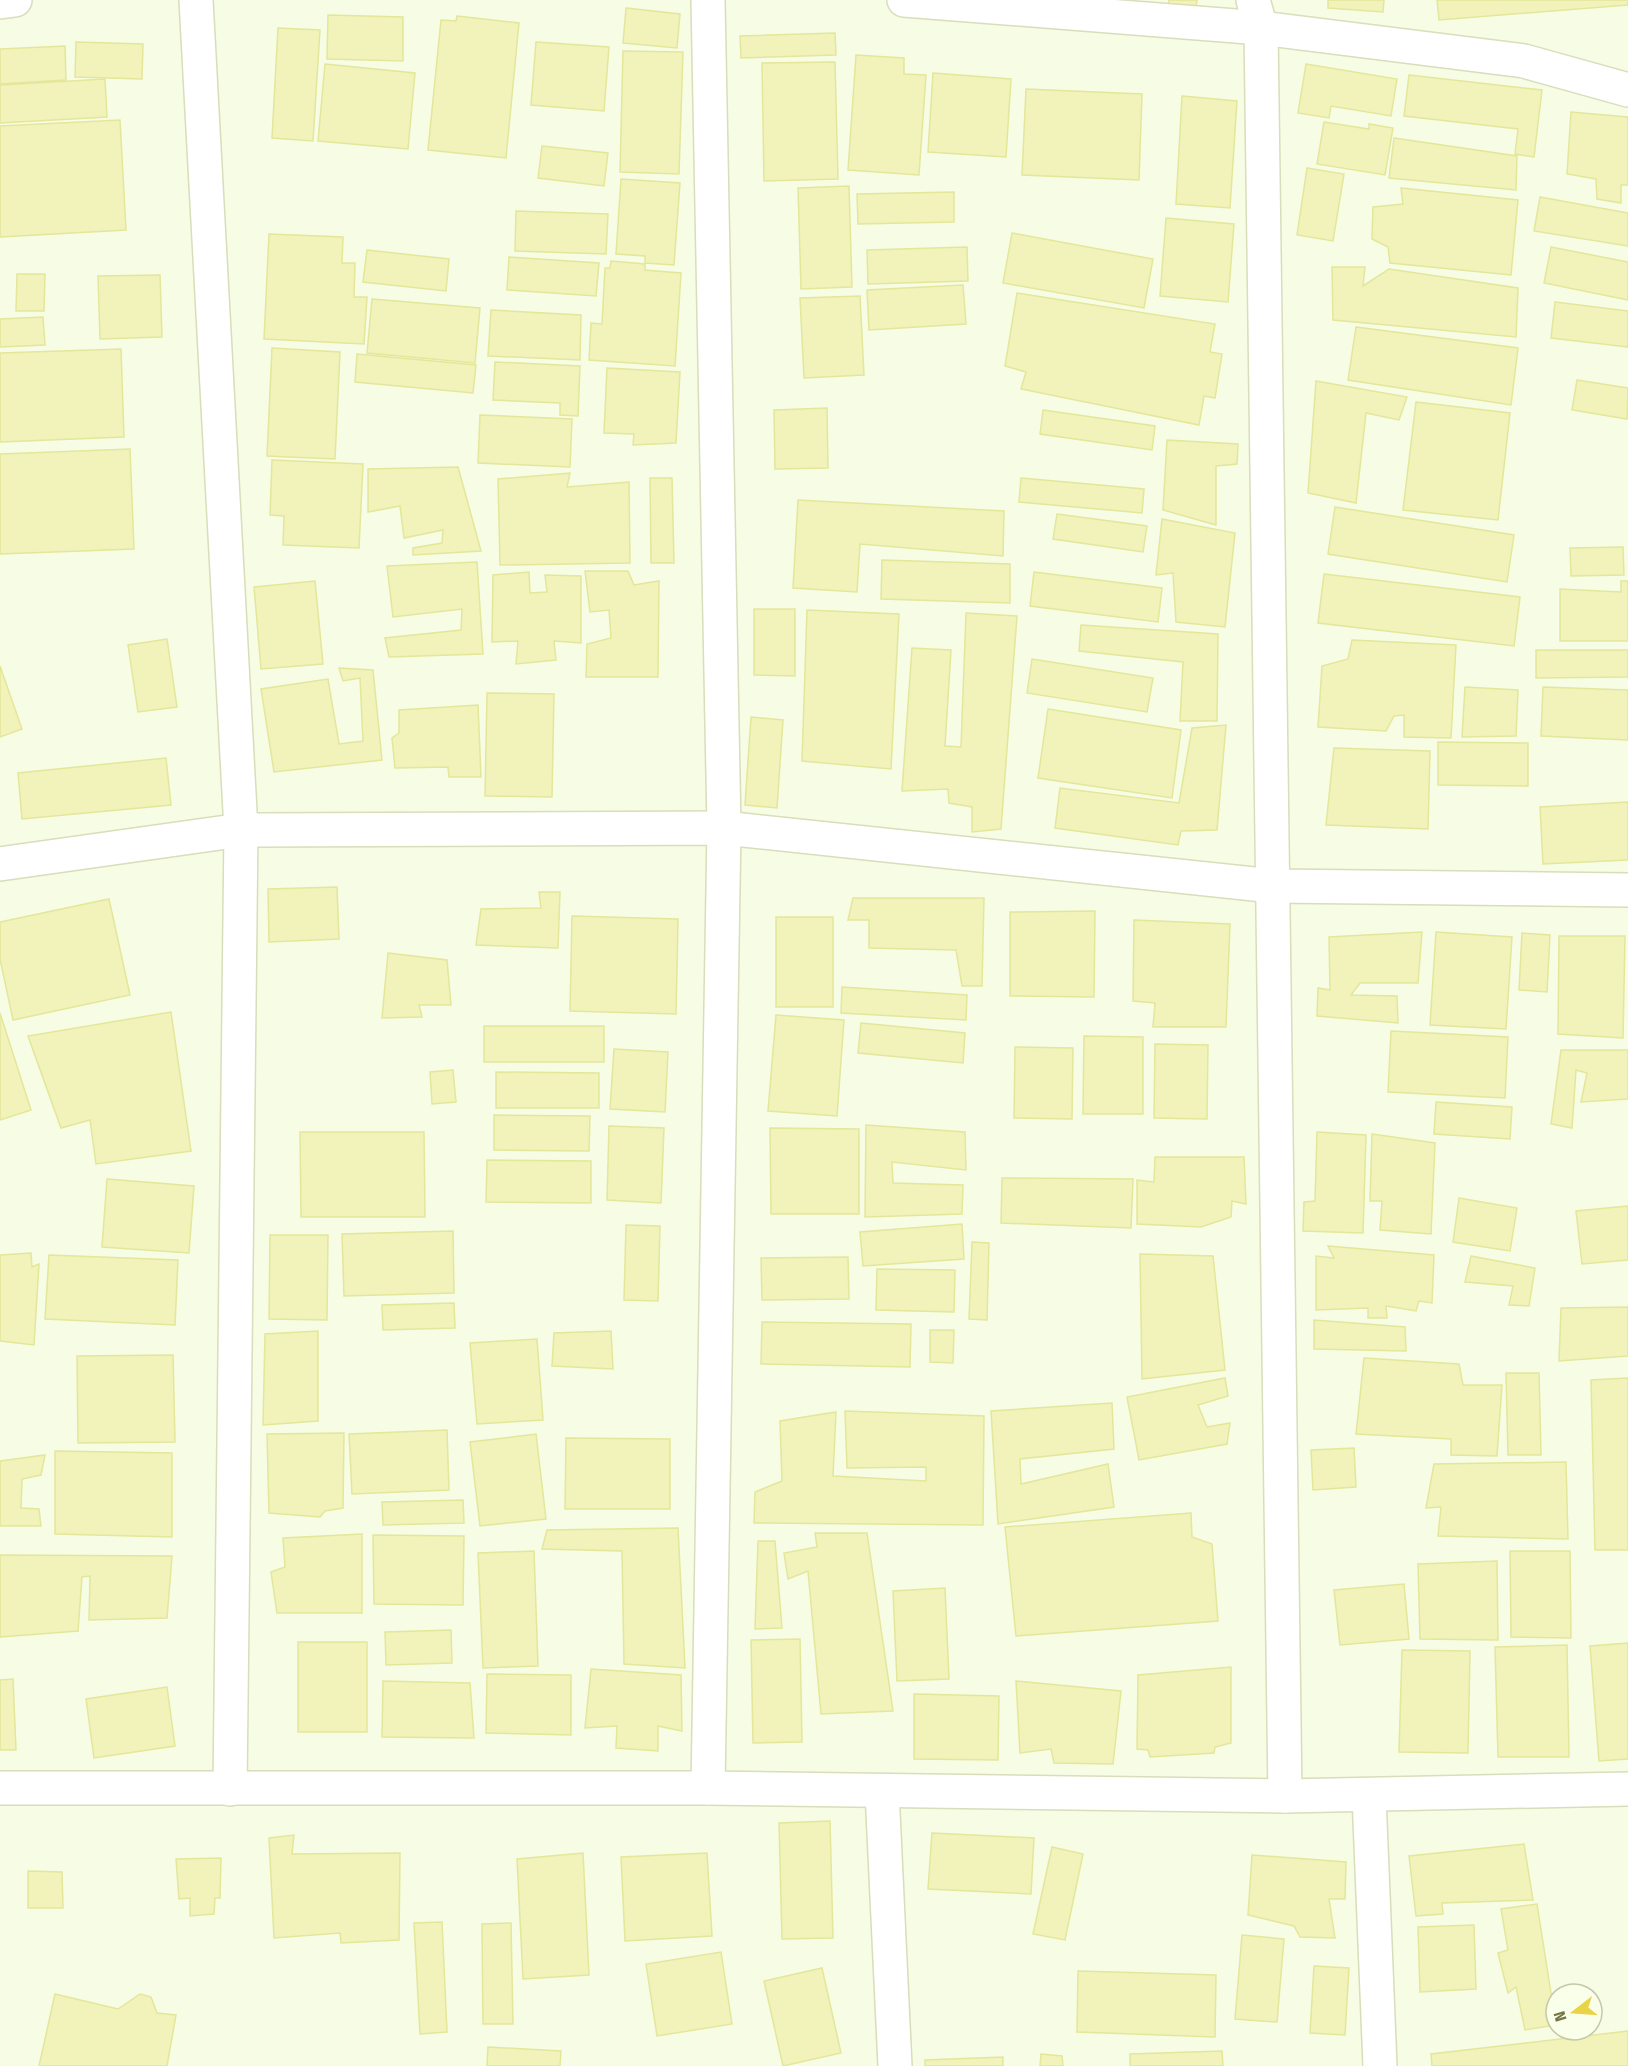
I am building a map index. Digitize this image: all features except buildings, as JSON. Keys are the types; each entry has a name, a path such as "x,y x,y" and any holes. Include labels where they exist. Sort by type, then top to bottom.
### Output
{"street":[{"path":"0,2 15,0"},
{"path":"196,0 241,830 230,1789"},
{"path":"708,0 724,828 708,1788"},
{"path":"904,0 1257,14 1524,61 1628,90"},
{"path":"1257,14 1273,886 1285,1796"},
{"path":"0,864 241,830 724,828 1273,886 1628,890"},
{"path":"0,1788 708,1788 1285,1796 1628,1789"},
{"path":"882,1791 895,2066"},
{"path":"1369,1796 1380,2066"}]}
